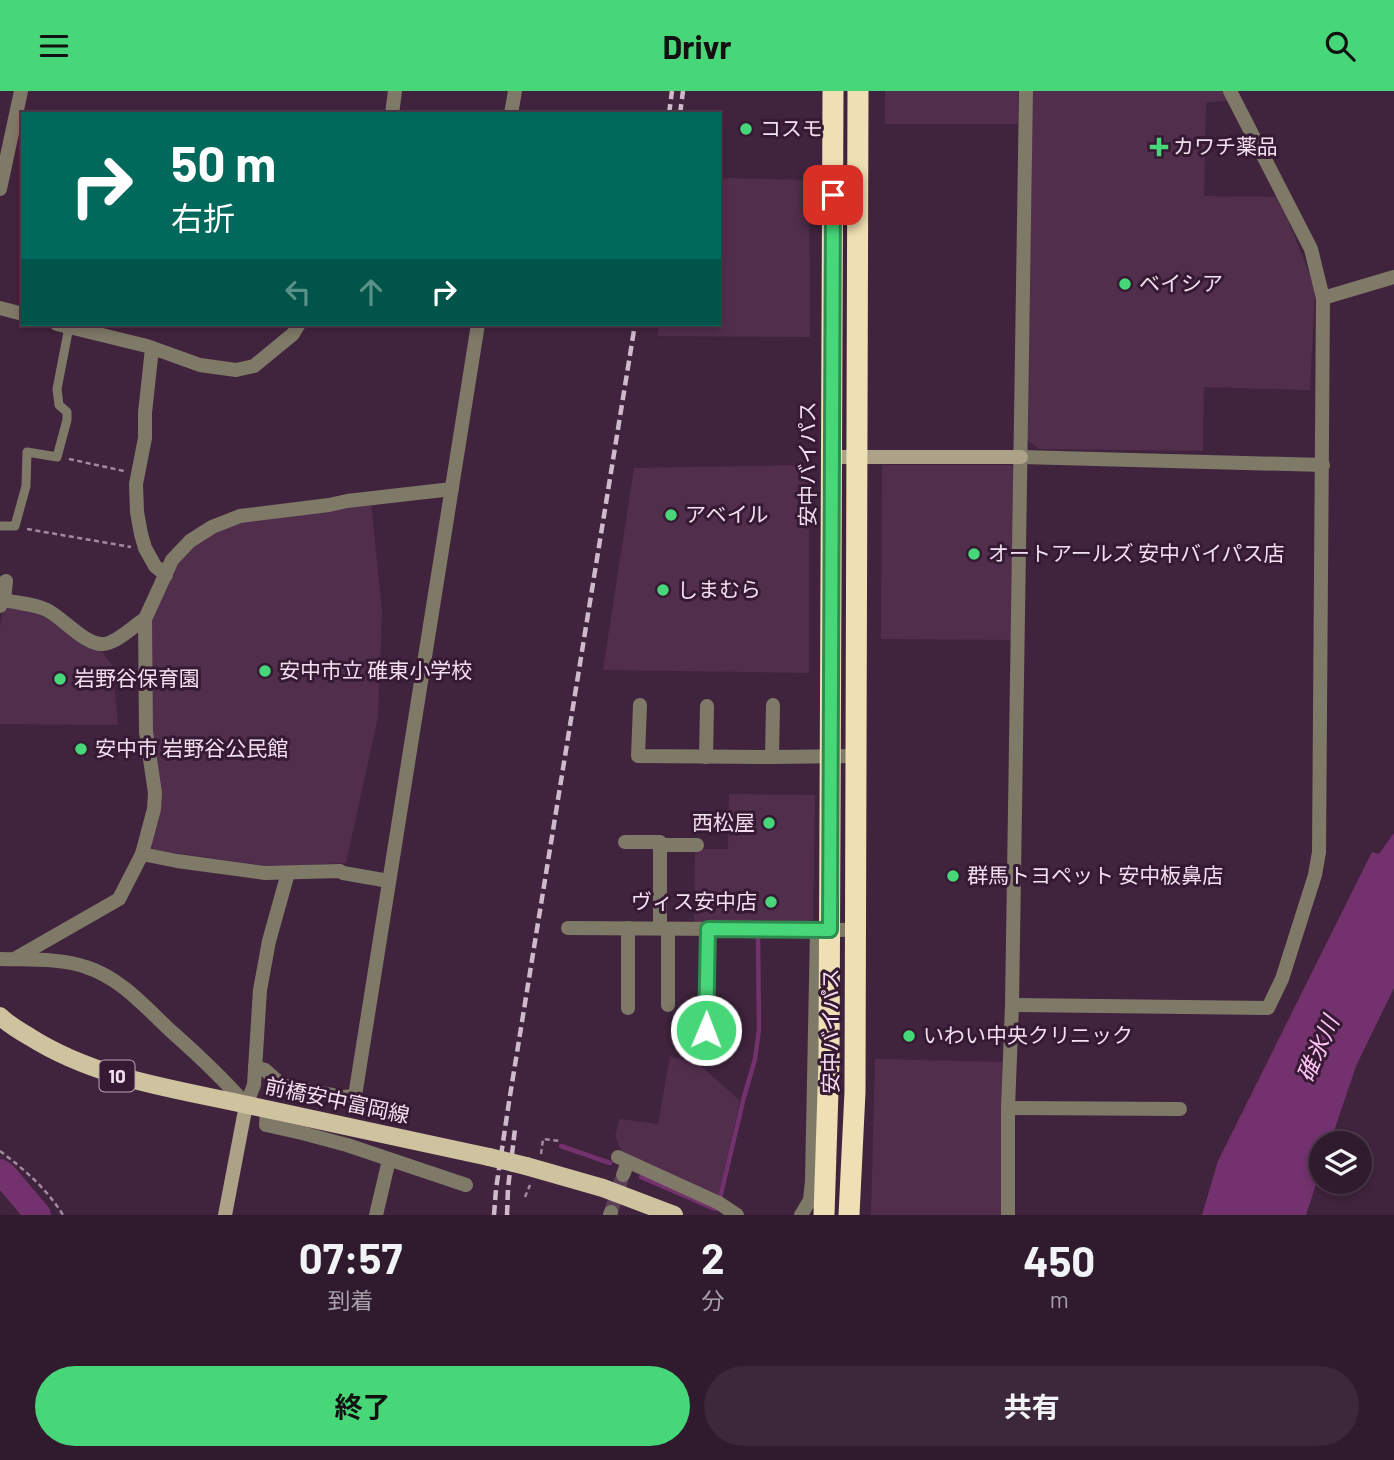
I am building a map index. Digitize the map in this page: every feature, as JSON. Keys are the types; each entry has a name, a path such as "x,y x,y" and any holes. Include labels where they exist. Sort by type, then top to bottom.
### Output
{"highway":[{"name":"安中バイパス","path":"824,1215 819,1182 829,1060 823,930 831,756 833,91"},
{"name":"安中バイパス","path":"849,1215 855,1092 858,91"}],"main road":[{"name":"前橋安中富岡線","path":"0,1016 43,1045 99,1071 160,1087 529,1167 603,1188 674,1215"}],"street":[{"path":"0,188 21,91"},
{"path":"391,112 395,91"},
{"path":"511,112 515,91"},
{"path":"1008,1215 1026,91"},
{"path":"1012,1006 1268,1009 1282,979 1315,875 1319,852 1323,298 1311,249 1230,91"},
{"path":"1323,298 1394,277"},
{"path":"0,308 21,313"},
{"path":"67,326 152,348 200,365 236,370 254,366 293,334 298,326"},
{"path":"256,1067 265,1070 282,1085 343,1097 355,1096 478,326"},
{"path":"152,348 145,437 136,484 137,512 143,540 155,566 166,575"},
{"path":"832,457 1021,457 1322,465"},
{"path":"7,959 119,899 142,853 154,809 155,793 146,733 145,619 172,560 190,541 212,527 240,516 452,489"},
{"path":"3,577 2,603 46,610 85,638 102,645 114,641 145,619"},
{"path":"640,705 638,756 856,756"},
{"path":"772,757 773,705"},
{"path":"706,757 707,706"},
{"path":"625,842 660,842 668,1005"},
{"path":"660,845 697,845"},
{"path":"142,853 177,861 265,873 340,871 388,881"},
{"path":"225,1215 246,1105 254,1085 260,990 269,941 288,873"},
{"path":"568,928 856,930"},
{"path":"628,928 628,1007"},
{"path":"706,1030 708,929"},
{"path":"7,959 57,962 85,967 112,978 228,1084 246,1105"},
{"path":"1008,1108 1180,1109"},
{"path":"267,1110 266,1125 348,1145 466,1185"},
{"path":"376,1215 389,1160"},
{"path":"623,1165 719,1203 737,1215"},
{"path":"801,1215 819,1182"}],"lane":[{"path":"0,526 15,526 26,486 27,452 57,457 67,420 67,412 59,405 57,389 63,326"}],"path":[{"path":"57,457 138,474"},
{"path":"15,526 131,547 143,540"},
{"path":"525,1197 531,1185 529,1167 543,1139 561,1141"},
{"path":"0,1151 23,1169 55,1202 63,1215"}],"shaded area":[{"path":"885,91 1018,91 1018,124 885,124"},
{"path":"1033,91 1226,91 1231,101 1206,102 1204,196 1279,197 1315,288 1310,390 1204,387 1203,451 1039,449 1027,440"},
{"path":"721,178 809,180 810,337 657,336 659,326 721,326"},
{"path":"809,465 809,673 603,670 634,468"},
{"path":"882,465 1011,465 1015,470 1013,640 881,639"},
{"name":"安中市立 碓東小学校","path":"371,502 382,611 378,717 346,863 275,867 154,850 151,842 150,624 174,568 192,546 212,532 243,521"},
{"path":"13,605 45,613 101,650 112,665 118,725 0,724 0,627 3,611"},
{"path":"729,794 815,795 813,923 694,922 695,849 728,849"},
{"path":"670,1056 699,1064 740,1101 718,1198 623,1154 615,1136 620,1119 658,1124"},
{"path":"875,1059 1002,1062 1004,1215 871,1215"}],"water":[{"name":"碓氷川","path":"1394,833 1394,988 1356,1066 1334,1131 1309,1131 1309,1194 1313,1194 1306,1215 1202,1215 1218,1161 1372,852 1379,854"}],"waterway":[{"path":"720,1198 755,1059 759,1029 758,936"},
{"path":"561,1146 610,1163"},
{"path":"0,1172 38,1215"},
{"path":"641,1177 715,1209"}],"tunnel":[{"path":"611,1212 623,1175"}],"railway":[{"path":"669,112 672,91"},
{"path":"680,112 683,91"},
{"path":"494,1215 509,1102 635,326"},
{"path":"507,1215 515,1129"}],"place":[{"name":"コスモ","path":"746,129"},
{"name":"カワチ薬品","path":"1159,147"},
{"name":"ベイシア","path":"1125,284"},
{"name":"アベイル","path":"671,515"},
{"name":"オートアールズ 安中バイパス店","path":"974,554"},
{"name":"しまむら","path":"663,590"},
{"name":"安中市立 碓東小学校","path":"265,671"},
{"name":"岩野谷保育園","path":"60,679"},
{"name":"安中市 岩野谷公民館","path":"81,749"},
{"name":"西松屋","path":"769,823"},
{"name":"群馬トヨペット 安中板鼻店","path":"953,876"},
{"name":"ヴィス安中店","path":"771,902"},
{"name":"いわい中央クリニック","path":"909,1036"}],"route":[{"path":"706,1030 708,929 830,930 833,195"}]}
